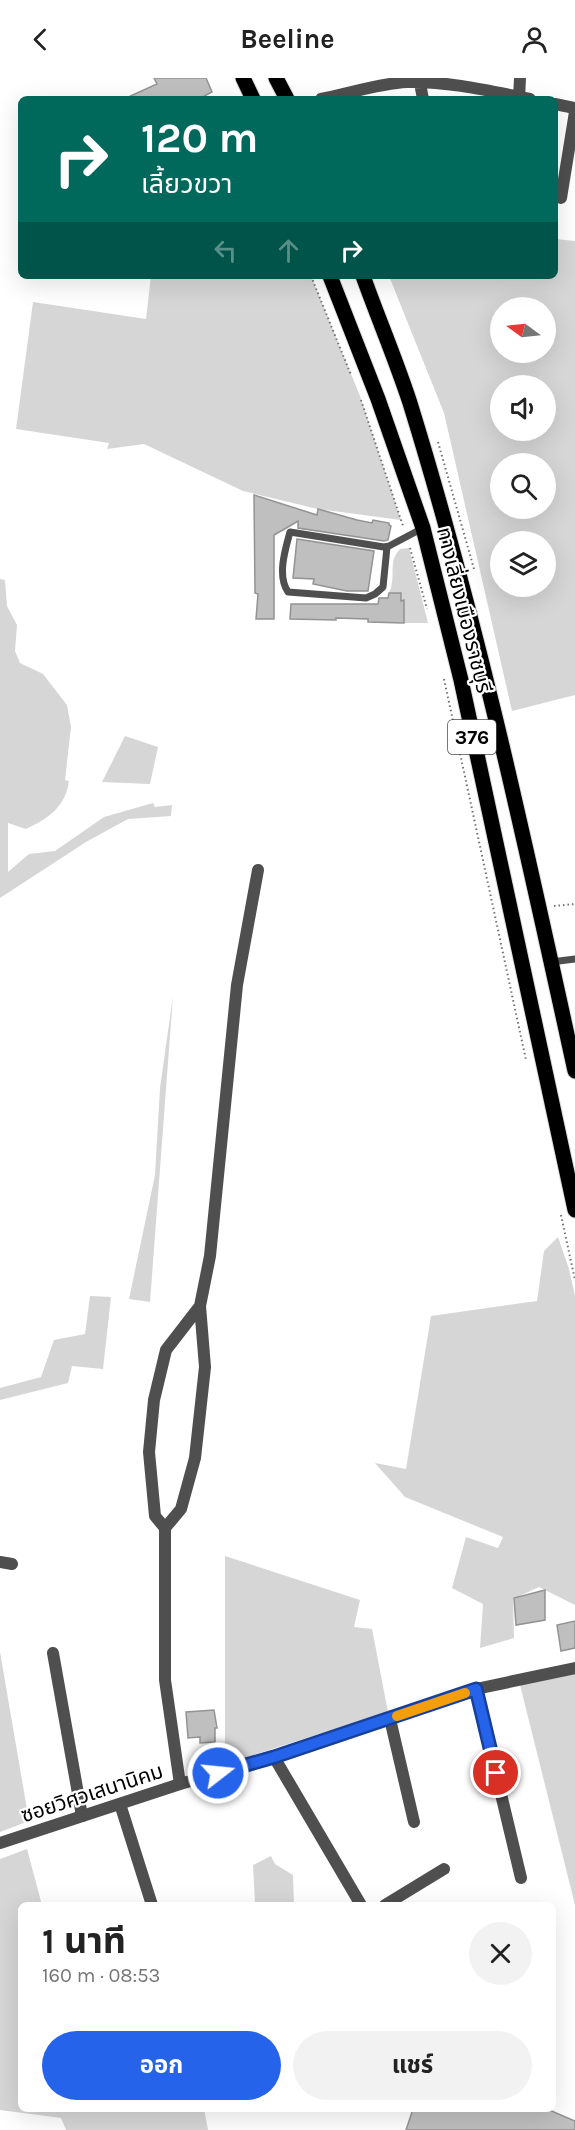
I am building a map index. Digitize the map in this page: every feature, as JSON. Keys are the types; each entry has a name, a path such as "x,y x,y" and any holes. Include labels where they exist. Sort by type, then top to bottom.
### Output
{"main road":[{"path":"243,78 252,96"},
{"path":"276,78 285,96"},
{"name":"ทางเลี่ยงเมืองราชบุรี","path":"331,279 378,399 423,528 461,680 567,1210"},
{"name":"ทางเลี่ยงเมืองราชบุรี","path":"364,279 409,401 446,525 500,731 575,1071"},
{"path":"461,680 485,674"}],"street":[{"path":"520,78 523,96"},
{"path":"336,96 419,80 475,83 517,96"},
{"path":"419,80 422,96"},
{"path":"558,105 575,108"},
{"path":"561,198 575,112"},
{"path":"165,1528 181,1509 195,1458 205,1367 200,1306 210,1256 237,985 258,870"},
{"path":"180,1784 165,1680 165,1528 155,1516 148,1452 154,1400 166,1350 200,1306"},
{"path":"53,1653 82,1816"},
{"name":"ซอยวิศวเสนานิคม","path":"0,1844 180,1784 274,1757 476,1689 575,1668"},
{"path":"476,1689 521,1878"},
{"path":"390,1719 414,1822"},
{"path":"274,1757 359,1902"},
{"path":"120,1804 151,1902"},
{"path":"390,1902 444,1869"}],"lane":[{"path":"387,547 383,587 366,598 288,592 282,584 284,551 290,532 387,547 423,528"},
{"path":"551,962 575,959"}],"path":[{"path":"312,279 351,374"},
{"path":"360,396 407,538 427,612"},
{"path":"444,678 526,1061"},
{"path":"539,908 575,904"},
{"path":"567,1210 575,1280"}],"shaded area":[{"path":"558,239 575,241 575,695 512,711 444,413 390,279 558,279"},
{"path":"151,279 312,279 360,396 401,520 318,509 243,491 144,444 107,449 109,443 16,429 33,302 146,319"},
{"path":"409,548 428,623 404,623 401,593 389,593 396,554 400,549"},
{"path":"0,579 5,580 7,606 17,625 15,651 20,663 43,674 67,705 71,727 65,780 69,781 64,798 55,811 26,829 8,823 8,872 29,854 55,851 104,817 153,803 155,807 172,805 171,816 128,819 86,842 0,898"},
{"path":"125,736 158,747 150,784 102,782"},
{"path":"173,996 150,1302 129,1299 155,1175 160,1088"},
{"path":"558,1237 575,1296 575,1605 539,1587 513,1599 514,1638 480,1648 483,1604 452,1588 466,1537 498,1548 503,1537 405,1497 375,1463 406,1469 431,1316 537,1301 544,1251"},
{"path":"90,1296 111,1297 103,1369 72,1366 68,1383 0,1400 0,1388 41,1377 54,1340 85,1334"},
{"path":"225,1556 360,1600 354,1627 372,1629 388,1712 225,1764"},
{"path":"0,1652 29,1821 0,1832"},
{"path":"575,1673 575,1905 520,1685"},
{"path":"27,1849 41,1902 18,1902 18,2112 205,2112 208,2130 66,2130 61,2118 0,2110 0,1859"},
{"path":"271,1856 275,1864 293,1875 294,1902 255,1902 253,1865"}],"building":[{"path":"154,78 206,78 212,92 205,96 131,96 157,84"},
{"path":"254,495 317,515 318,509 372,523 373,520 389,523 391,526 388,540 298,528 298,521 274,535 274,619 256,619 258,594 255,593"},
{"path":"297,539 374,551 368,591 347,591 313,584 314,579 293,578"},
{"path":"389,593 401,593 401,601 404,600 404,623 368,622 368,619 290,619 291,604 378,604 379,598 388,598"},
{"path":"545,1590 545,1620 516,1625 514,1598"},
{"path":"575,1621 575,1648 561,1651 557,1625"},
{"path":"214,1710 217,1728 215,1728 215,1742 200,1743 200,1737 188,1738 186,1712"},
{"path":"412,2112 554,2112 575,2121 575,2130 406,2130"}],"slow traffic":[{"path":"397,1716 465,1693"}],"route":[{"path":"218,1773 274,1757 476,1689 496,1773"}]}
